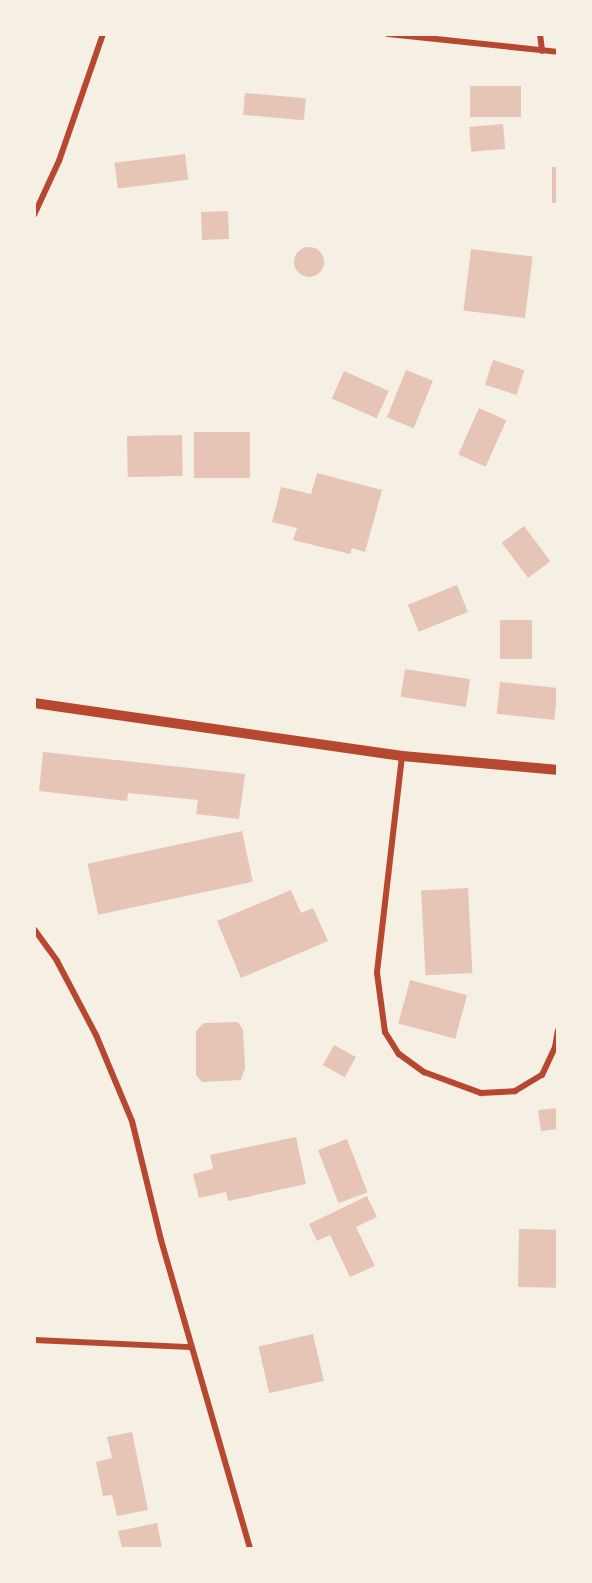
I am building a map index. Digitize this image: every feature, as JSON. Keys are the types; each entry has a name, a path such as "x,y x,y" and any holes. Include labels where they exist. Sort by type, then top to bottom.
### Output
{"street":[{"path":"34,215 59,161 103,34"},
{"path":"540,34 542,51"},
{"path":"392,35 558,52"},
{"path":"34,703 402,756 558,770"},
{"path":"402,756 377,973 385,1032 399,1054 424,1072 480,1093 515,1091 542,1075 555,1047 558,1030"},
{"path":"34,928 57,962 96,1035 132,1121 191,1347 250,1548"},
{"path":"34,1340 191,1347"}],"building":[{"path":"470,86 521,86 521,117 470,117"},
{"path":"245,93 306,98 304,120 243,115"},
{"path":"503,124 505,149 471,152 469,127"},
{"path":"185,154 188,180 118,188 115,163"},
{"path":"552,167 558,167 558,203 552,203"},
{"path":"228,211 229,239 202,240 201,212"},
{"path":"309,247 320,251 324,262 320,273 309,277 298,273 294,262 298,251"},
{"path":"471,249 533,257 525,318 463,311"},
{"path":"493,360 524,370 516,395 485,385"},
{"path":"406,370 433,381 414,428 387,417"},
{"path":"344,371 389,391 377,418 332,398"},
{"path":"479,408 506,420 486,467 458,455"},
{"path":"194,432 250,432 250,478 194,478"},
{"path":"182,435 183,476 128,477 127,436"},
{"path":"317,473 382,490 365,552 352,548 350,554 293,540 297,528 272,522 281,487 311,494"},
{"path":"524,526 550,561 528,578 502,543"},
{"path":"457,585 468,612 419,632 408,605"},
{"path":"500,620 532,620 532,659 500,659"},
{"path":"405,669 470,679 466,707 401,697"},
{"path":"500,682 558,688 554,720 497,714"},
{"path":"43,752 245,774 239,819 196,814 198,800 128,793 127,801 39,791"},
{"path":"242,831 253,882 98,915 87,864"},
{"path":"468,888 472,973 426,975 421,890"},
{"path":"291,890 301,913 313,908 328,941 241,978 217,921"},
{"path":"410,980 467,995 455,1039 398,1023"},
{"path":"238,1022 243,1030 245,1068 241,1080 202,1082 196,1075 196,1031 204,1023"},
{"path":"334,1045 356,1057 345,1077 323,1065"},
{"path":"558,1108 558,1129 541,1131 538,1110"},
{"path":"296,1137 306,1184 228,1201 226,1192 199,1198 193,1174 213,1169 210,1155"},
{"path":"347,1139 367,1192 338,1203 318,1150"},
{"path":"367,1196 377,1217 356,1227 375,1266 350,1277 330,1235 317,1241 309,1224"},
{"path":"519,1229 558,1230 557,1288 518,1287"},
{"path":"313,1334 324,1381 269,1393 258,1347"},
{"path":"132,1432 148,1510 117,1516 112,1495 103,1496 96,1462 112,1458 107,1437"},
{"path":"157,1523 162,1548 122,1548 118,1531"}]}
